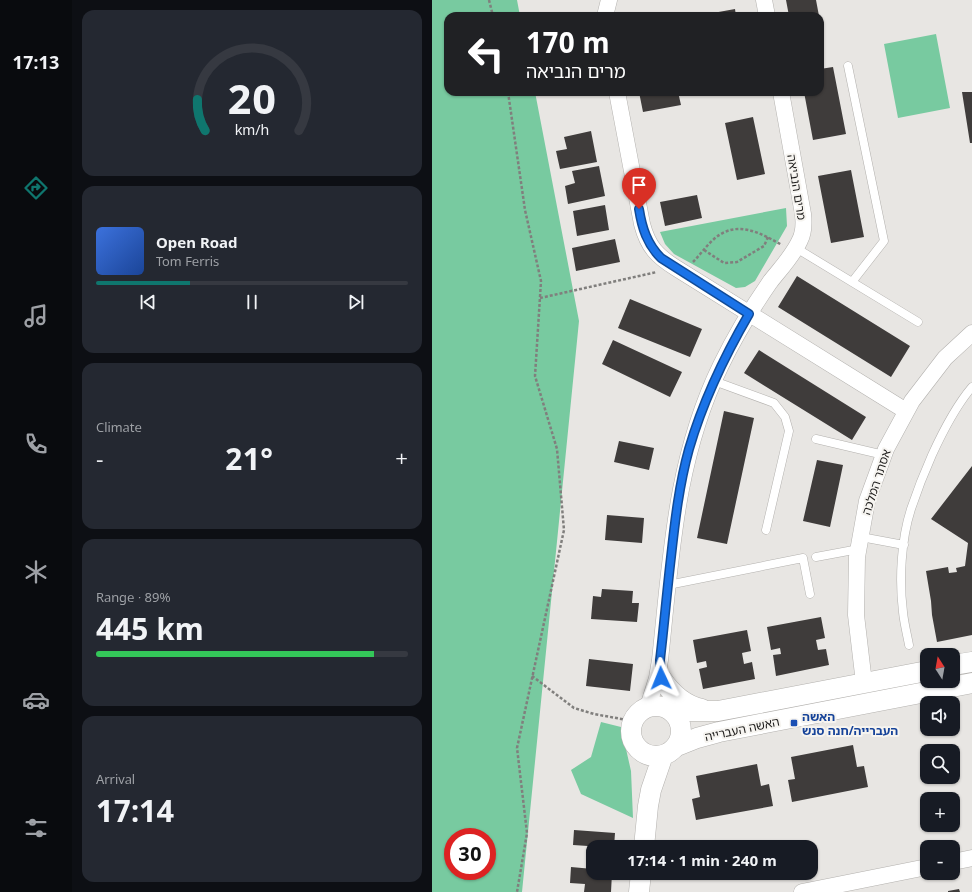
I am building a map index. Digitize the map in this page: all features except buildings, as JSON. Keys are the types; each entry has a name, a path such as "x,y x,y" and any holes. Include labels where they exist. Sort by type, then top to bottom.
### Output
{"street":[{"path":"606,12 608,0"},
{"path":"764,0 766,12"},
{"path":"618,96 644,233 655,252 680,271 906,412"},
{"name":"מרים הנביאה","path":"648,707 661,669 668,586 677,508 689,450 698,422 714,382 735,338 770,282 795,249 803,231 803,214 782,96"},
{"name":"אסתר המלכה","path":"864,683 856,615 857,557 867,501 884,455 912,401 945,358 970,339"},
{"path":"960,664 972,662"},
{"path":"661,669 670,710"},
{"path":"661,669 670,690 686,703 699,708 718,711"},
{"name":"האשה העברייה","path":"670,710 718,711 920,672"},
{"name":"האשה העברייה","path":"670,751 697,738 719,732 972,683"},
{"path":"645,840 648,806 656,774 682,734 682,728 677,716 670,710 661,706 648,707 637,715 633,721 631,728 633,741 642,752 652,756 670,751"},
{"path":"642,752 648,806"},
{"path":"960,861 972,858"},
{"path":"802,892 920,868"},
{"path":"640,892 641,880"}],"lane":[{"path":"848,66 884,241 852,282"},
{"path":"795,249 918,322"},
{"path":"714,382 774,403 785,417 789,431 766,530"},
{"path":"909,645 903,612 901,581 904,545 910,510 942,432 965,395 972,387"},
{"path":"816,439 884,455"},
{"path":"816,558 860,543 904,545"},
{"path":"668,586 803,558 810,594"}],"path":[{"path":"489,0 492,12"},
{"path":"509,96 525,210 541,281 535,376 557,450 564,530 517,748 527,833 516,892"},
{"path":"540,298 680,271 714,239 726,231 745,228 795,249"},
{"path":"704,250 724,263 737,262 764,246 768,237"},
{"path":"532,676 574,708 594,714 633,721"}],"green space":[{"path":"432,0 517,0 519,12 444,12 444,96 536,96 579,321 522,892 432,892"},
{"path":"936,34 950,108 898,118 884,44"},
{"path":"786,208 787,226 755,281 745,287 736,288 674,254 665,244 660,232"},
{"path":"601,722 621,727 631,771 633,818 581,794 571,770 591,757"}],"place":[{"name":"האשה העברייה/חנה סנש","path":"794,723"}],"route":[{"path":"639,209 644,233 652,248 661,258 749,314 720,366 708,394 689,450 677,508 660,660 661,678"}]}
